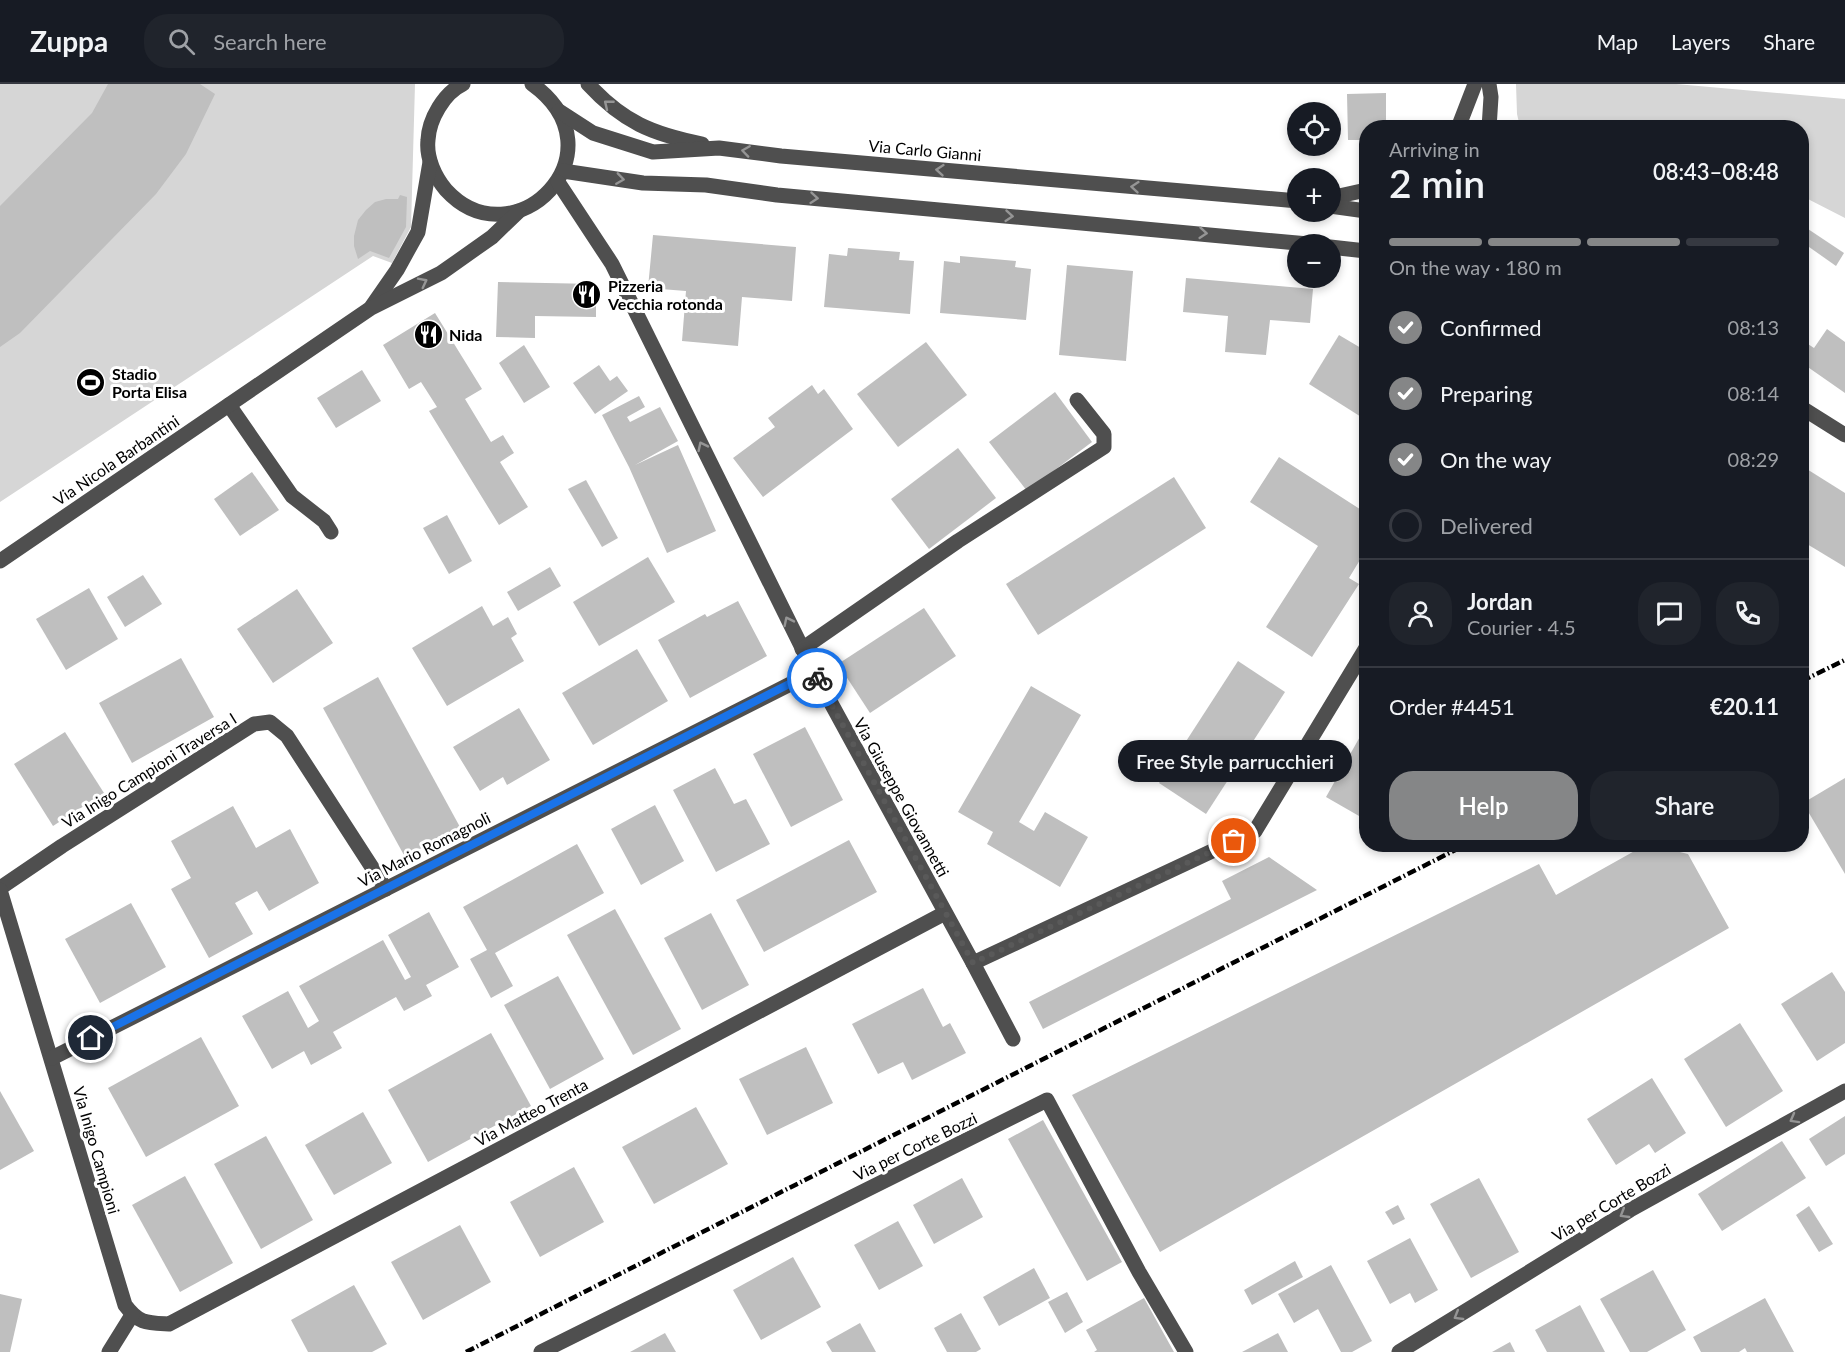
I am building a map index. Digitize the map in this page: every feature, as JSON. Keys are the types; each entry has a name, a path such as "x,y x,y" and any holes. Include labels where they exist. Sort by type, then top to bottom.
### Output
{"street":[{"path":"441,84 444,100 463,84"},
{"path":"430,162 439,182 454,199 474,210 496,214 519,211 543,198 561,177 567,156 568,141 559,111 547,90 532,84"},
{"path":"588,84 606,104 639,126 667,137 719,148"},
{"path":"1460,120 1475,84"},
{"path":"1489,120 1490,91"},
{"path":"1490,91 1499,120"},
{"name":"Via Nicola Barbantini","path":"371,308 397,270 418,232 430,162 428,140 433,118 444,100"},
{"name":"Via Carlo Gianni","path":"559,111 593,133 653,152 719,148 781,156 1287,200"},
{"path":"561,177 706,185 799,197 1287,242"},
{"name":"Via Giuseppe Giovannetti","path":"561,177 612,264 813,672 973,963"},
{"path":"1341,196 1359,192"},
{"path":"1341,208 1359,210"},
{"name":"Via Nicola Barbantini","path":"0,561 371,308 441,273 492,237 519,211"},
{"path":"1341,248 1359,249"},
{"path":"802,649 958,541 1104,447 1104,434 1077,400"},
{"path":"229,405 292,496 324,521 331,531"},
{"path":"1809,412 1845,435"},
{"path":"1013,1039 973,963 1255,831 1359,660"},
{"name":"Via Mario Romagnoli","path":"51,1058 813,672"},
{"name":"Via Inigo Campioni Traversa I","path":"0,889 62,846 254,724 270,723 286,736 386,889"},
{"name":"Via Inigo Campioni","path":"0,889 125,1305 132,1315"},
{"name":"Via Matteo Trenta","path":"132,1315 143,1323 169,1324 945,913"},
{"name":"Via per Corte Bozzi","path":"1399,1352 1630,1210 1845,1090"},
{"name":"Via per Corte Bozzi","path":"541,1352 1047,1100 1139,1272 1186,1352"},
{"path":"110,1352 132,1315"}],"shaded area":[{"name":"Stadio Porta Elisa","path":"0,84 415,84 411,227 392,263 373,256 0,502"},
{"path":"1516,84 1676,84 1845,99 1845,218 1809,200 1809,120 1518,120"}],"building":[{"path":"108,84 200,84 215,94 186,154 156,194 20,333 0,347 0,206 92,113"},
{"path":"1386,93 1386,120 1359,120 1359,140 1348,140 1347,94"},
{"path":"400,195 407,197 406,227 389,258 370,251 358,259 354,236 358,220 375,202 398,199"},
{"path":"1809,230 1844,253 1836,266 1809,247"},
{"path":"653,235 796,247 792,301 742,297 738,346 682,341 686,291 648,288"},
{"path":"848,248 900,252 899,260 914,261 910,314 824,307 829,254 847,256"},
{"path":"960,256 1016,261 1015,267 1031,269 1026,320 940,313 944,261 960,263"},
{"path":"1067,265 1133,271 1126,361 1059,355"},
{"path":"1186,278 1313,289 1310,323 1270,320 1266,355 1225,352 1228,316 1183,312"},
{"path":"498,282 596,284 596,317 535,316 535,338 496,337"},
{"path":"435,313 482,389 465,399 491,442 503,435 514,453 500,462 528,507 499,525 429,411 437,407 421,382 409,389 383,345"},
{"path":"1827,329 1845,342 1845,393 1809,368 1809,345 1814,348"},
{"path":"1339,335 1359,347 1359,416 1309,384"},
{"path":"926,342 967,395 898,447 857,394"},
{"path":"524,345 550,387 524,403 499,363"},
{"path":"599,365 610,381 617,376 628,391 595,414 573,383"},
{"path":"362,370 381,401 336,428 317,398"},
{"path":"812,385 818,394 824,389 853,429 763,497 733,458 775,427 768,418"},
{"path":"1055,392 1092,442 1027,491 989,442"},
{"path":"639,396 645,407 627,417 630,422 660,407 678,441 635,465 678,445 716,531 667,553 629,467 602,415"},
{"path":"958,448 996,498 929,549 891,499"},
{"path":"1279,457 1359,508 1359,562 1349,578 1359,584 1312,657 1266,627 1318,546 1250,502"},
{"path":"1809,470 1845,493 1845,567 1809,545"},
{"path":"252,472 279,510 240,536 214,499"},
{"path":"1174,477 1206,528 1038,635 1006,584"},
{"path":"586,480 618,538 602,547 568,489"},
{"path":"447,515 472,561 449,574 423,528"},
{"path":"648,557 675,602 599,646 573,602"},
{"path":"550,567 561,586 518,611 507,592"},
{"path":"143,575 162,604 125,627 107,597"},
{"path":"89,588 118,639 66,670 36,619"},
{"path":"297,589 333,643 273,683 237,629"},
{"path":"738,601 767,656 690,698 658,640 705,614 707,617"},
{"path":"482,606 493,626 508,617 517,634 511,638 524,661 447,706 412,648"},
{"path":"924,608 956,656 870,713 838,664"},
{"path":"637,649 668,701 593,745 562,693"},
{"path":"181,658 214,717 132,763 99,703"},
{"path":"1238,661 1285,692 1206,814 1159,783"},
{"path":"378,677 460,827 405,857 323,708"},
{"path":"1031,686 1081,715 1019,822 1034,831 1045,812 1088,837 1060,887 987,844 993,832 958,812"},
{"path":"519,708 550,760 507,785 503,777 480,791 453,747"},
{"path":"805,727 843,800 791,827 753,754"},
{"path":"65,732 104,793 53,826 14,764"},
{"path":"1359,738 1359,816 1326,797"},
{"path":"715,768 734,804 746,799 770,844 716,872 673,790"},
{"path":"1845,778 1845,874 1809,813 1809,799"},
{"path":"655,805 684,861 641,885 611,829"},
{"path":"233,806 256,848 290,829 319,883 269,911 257,891 235,903 253,934 209,958 171,889 191,878 171,841"},
{"path":"849,840 877,892 764,952 736,900"},
{"path":"577,844 604,893 495,953 513,986 491,998 470,959 487,950 463,907"},
{"path":"1633,852 1680,852 1688,854 1729,928 1160,1252 1072,1095 1539,864 1556,895"},
{"path":"1269,857 1317,890 1043,1029 1029,1002 1231,899 1222,881"},
{"path":"131,903 166,967 100,1003 65,939"},
{"path":"615,909 681,1029 633,1055 567,935"},
{"path":"429,912 459,967 426,985 432,996 404,1011 396,997 333,1032 342,1048 311,1065 304,1051 272,1069 242,1016 288,991 308,1028 319,1021 299,986 383,940 405,980 411,977 388,935"},
{"path":"711,913 749,985 702,1010 664,938"},
{"path":"1832,972 1845,992 1845,1043 1817,1061 1781,1004"},
{"path":"558,976 604,1059 550,1089 504,1005"},
{"path":"923,988 943,1027 950,1023 966,1053 912,1080 903,1062 878,1074 852,1024"},
{"path":"1740,1023 1783,1091 1726,1127 1684,1059"},
{"path":"491,1033 531,1106 428,1162 388,1090"},
{"path":"201,1037 239,1106 146,1157 108,1088"},
{"path":"806,1047 833,1103 767,1135 739,1079"},
{"path":"1652,1078 1686,1133 1655,1153 1649,1144 1616,1165 1587,1119"},
{"path":"0,1091 34,1151 0,1170"},
{"path":"696,1107 728,1164 654,1204 622,1147"},
{"path":"363,1112 392,1163 334,1195 305,1145"},
{"path":"1845,1116 1845,1154 1826,1166 1809,1139"},
{"path":"1043,1120 1122,1262 1087,1281 1008,1139"},
{"path":"266,1136 313,1220 261,1249 214,1164"},
{"path":"1782,1141 1806,1178 1722,1231 1698,1194"},
{"path":"574,1167 604,1222 540,1257 510,1202"},
{"path":"185,1176 233,1263 180,1292 132,1205"},
{"path":"962,1178 983,1217 934,1244 913,1205"},
{"path":"1479,1178 1519,1252 1471,1278 1430,1204"},
{"path":"1398,1205 1405,1219 1393,1225 1385,1212"},
{"path":"1809,1206 1833,1244 1819,1252 1796,1215"},
{"path":"898,1221 923,1266 879,1290 854,1245"},
{"path":"460,1225 491,1282 423,1320 391,1262"},
{"path":"1410,1238 1438,1290 1415,1303 1410,1293 1390,1304 1367,1261"},
{"path":"793,1257 821,1307 761,1340 733,1290"},
{"path":"1295,1261 1303,1277 1252,1305 1244,1290"},
{"path":"1331,1265 1372,1341 1352,1352 1341,1352 1318,1309 1294,1323 1278,1294"},
{"path":"1034,1268 1050,1298 999,1326 983,1297"},
{"path":"1653,1270 1686,1330 1647,1352 1630,1352 1600,1299"},
{"path":"354,1285 387,1344 372,1352 308,1352 291,1320"},
{"path":"1067,1292 1083,1322 1065,1333 1048,1302"},
{"path":"0,1294 22,1299 10,1352 0,1352"},
{"path":"1144,1298 1174,1352 1094,1352 1097,1350 1086,1330"},
{"path":"1765,1298 1794,1352 1747,1352 1745,1348 1739,1352 1701,1352 1693,1337"},
{"path":"1580,1305 1605,1352 1547,1352 1535,1330"},
{"path":"961,1313 981,1349 976,1352 947,1352 934,1328"},
{"path":"860,1323 876,1352 832,1352 826,1342"},
{"path":"665,1333 676,1352 630,1352"},
{"path":"1278,1333 1288,1352 1242,1352"},
{"path":"1510,1342 1515,1352 1492,1352"}],"railway":[{"path":"1809,678 1845,660"},
{"path":"466,1352 1451,852"}],"way so far":[{"path":"817,678 973,963 1234,841"}],"place":[{"name":"Pizzeria Vecchia rotonda","path":"587,294"},
{"name":"Nida","path":"428,334"},
{"name":"Stadio Porta Elisa","path":"91,382"},
{"name":"Free Style parrucchieri","path":"1234,841"}],"route":[{"path":"91,1038 813,672 817,678"}]}
